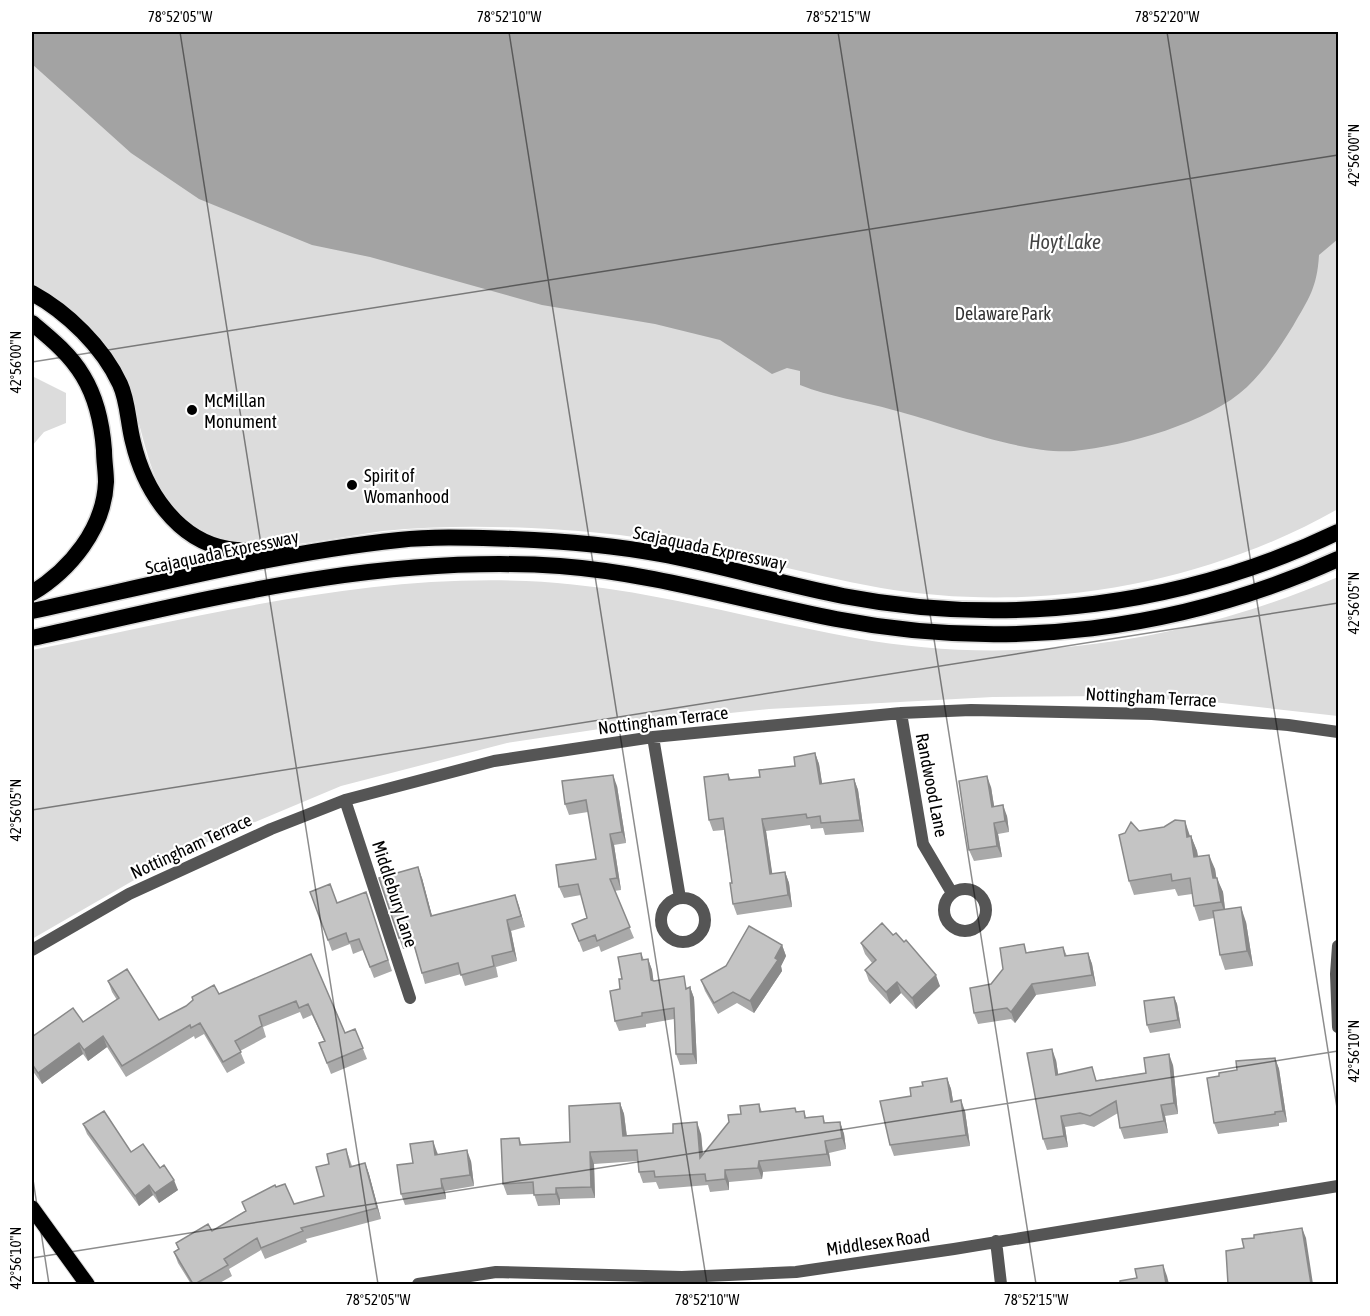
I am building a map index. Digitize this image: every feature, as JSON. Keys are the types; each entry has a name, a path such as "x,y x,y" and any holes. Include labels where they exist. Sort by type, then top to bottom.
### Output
{"highway":[{"path":"32,293 48,302 71,321 110,367 121,385 141,472 152,496 172,517 195,536 227,549 312,553"},
{"path":"32,323 57,344 82,375 98,407 106,484 95,525 75,558 48,583 32,593"},
{"name":"Scajaquada Expressway","path":"32,611 312,553 402,540 471,538 569,543 658,553 875,601 945,609 1013,610 1084,606 1185,588 1254,567 1338,532"},
{"path":"32,638 326,576 404,567 470,563 597,570 697,587 835,619 904,630 976,635 1046,634 1122,626 1214,606 1287,581 1338,559"}],"main road":[{"path":"32,1208 87,1284"}],"street":[{"name":"Nottingham Terrace","path":"32,950 117,901 185,866 345,800 494,761 653,737 901,713 1027,710 1152,714 1268,722 1338,732"},
{"name":"Randwood Lane","path":"901,713 923,844 952,893"},
{"path":"653,737 680,898"},
{"name":"Middlebury Lane","path":"345,800 410,998"},
{"path":"1338,946 1338,1027"},
{"name":"Middlesex Road","path":"418,1284 496,1272 648,1280 796,1272 1338,1186"},
{"path":"996,1241 1001,1284"}],"green space":[{"name":"Delaware Park","path":"32,32 1338,32 1338,509 1286,536 1174,575 1116,587 1057,595 998,597 939,595 881,588 678,544 575,531 494,527 420,528 268,546 223,539 202,530 183,517 169,502 152,468 128,391 111,358 89,328 76,315 48,292 32,283"},
{"path":"32,376 66,393 66,423 44,432 32,446"},
{"path":"1338,577 1338,716 1213,702 1105,696 993,697 769,709 653,721 507,743 341,786 181,853 32,939 32,650 216,612 339,591 402,584 464,581 526,581 611,589 855,638 916,647 978,650 1040,649 1101,643 1162,633 1281,600"}],"water":[{"name":"Hoyt Lake","path":"32,32 1338,32 1338,239 1319,255 1311,292 1293,326 1266,366 1247,387 1231,400 1189,422 1117,444 1074,451 1031,448 983,437 893,410 811,389 800,385 800,371 787,368 772,374 720,340 655,324 542,305 370,257 312,245 199,199 131,153 32,64"}],"building":[{"path":"815,753 820,784 854,779 860,820 821,823 820,816 807,818 806,814 762,819 770,874 785,872 788,895 733,904 723,818 709,820 704,777 728,774 729,780 760,777 759,770 795,766 794,757"},
{"path":"613,775 622,832 610,834 617,878 610,879 630,927 597,941 595,935 579,941 572,924 587,918 578,884 559,887 556,865 596,859 586,800 565,804 562,781"},
{"path":"987,776 992,807 1003,805 1005,821 994,823 997,846 969,850 959,781"},
{"path":"1175,820 1185,821 1187,837 1191,836 1194,857 1209,855 1213,878 1217,878 1221,902 1194,906 1190,878 1172,881 1171,874 1129,881 1119,835 1125,833 1131,822 1139,831 1164,827"},
{"path":"418,867 431,916 515,895 521,916 507,920 513,951 492,956 494,966 461,975 458,963 422,973 411,934 399,938 379,878"},
{"path":"330,884 337,903 366,892 388,960 370,967 359,939 349,942 346,933 328,940 310,892"},
{"path":"1241,907 1247,951 1220,955 1213,911"},
{"path":"882,923 893,935 896,933 904,942 906,940 936,975 912,998 897,982 886,992 865,970 876,960 861,943"},
{"path":"749,926 782,945 775,958 778,960 750,1001 733,992 714,1003 701,980 726,966"},
{"path":"1024,944 1026,953 1063,947 1065,956 1088,953 1092,975 1032,984 1011,1012 1007,1008 974,1013 970,988 991,984 1003,969 1000,948"},
{"path":"641,953 642,960 648,959 651,980 684,976 686,989 690,987 693,1054 676,1054 674,1008 642,1013 642,1016 615,1021 610,991 620,989 619,979 622,979 618,957"},
{"path":"311,954 345,1033 355,1029 363,1048 327,1063 319,1043 325,1041 308,1004 299,1008 296,1001 259,1016 262,1026 235,1041 241,1052 223,1062 200,1023 191,1028 190,1025 122,1066 103,1036 84,1050 79,1043 38,1073 32,1064 32,1037 73,1008 83,1022 119,998 108,981 127,969 159,1020 186,1006 193,1000 192,997 214,985 219,994"},
{"path":"1174,997 1178,1020 1147,1025 1144,1001"},
{"path":"1052,1049 1056,1075 1092,1067 1096,1081 1146,1073 1144,1058 1169,1054 1174,1103 1161,1105 1164,1121 1120,1128 1116,1101 1090,1116 1080,1113 1061,1116 1064,1136 1043,1139 1027,1053"},
{"path":"1275,1058 1283,1111 1214,1123 1207,1078 1237,1070 1236,1061"},
{"path":"947,1078 951,1102 961,1100 966,1135 890,1145 880,1101 911,1096 910,1088 923,1086 922,1082"},
{"path":"620,1103 623,1136 673,1133 673,1124 697,1122 700,1158 729,1122 728,1115 741,1114 740,1106 759,1104 760,1112 795,1108 796,1112 804,1111 805,1118 823,1116 824,1123 840,1122 842,1138 825,1141 827,1154 759,1161 758,1168 725,1170 725,1179 706,1181 705,1174 655,1177 654,1171 639,1172 637,1150 590,1152 591,1187 556,1188 556,1194 534,1195 533,1182 503,1184 501,1139 519,1138 520,1145 570,1142 569,1106"},
{"path":"104,1111 131,1152 143,1144 160,1168 164,1165 174,1180 155,1193 149,1185 135,1196 83,1124"},
{"path":"433,1141 435,1155 467,1150 470,1175 441,1179 442,1188 401,1194 397,1165 413,1163 410,1144"},
{"path":"346,1149 350,1167 365,1163 377,1208 301,1228 303,1231 261,1248 257,1238 224,1259 228,1265 193,1284 174,1252 179,1249 176,1243 208,1224 212,1231 246,1211 242,1202 275,1185 276,1187 285,1184 294,1204 324,1196 316,1167 329,1164 327,1154"},
{"path":"1302,1228 1311,1284 1228,1284 1226,1251 1244,1248 1242,1239 1254,1238 1254,1235"},
{"path":"1163,1265 1166,1284 1120,1284 1120,1281 1137,1278 1135,1269"}],"place":[{"name":"McMillan Monument","path":"192,410"},
{"name":"Spirit of Womanhood","path":"352,485"}]}
